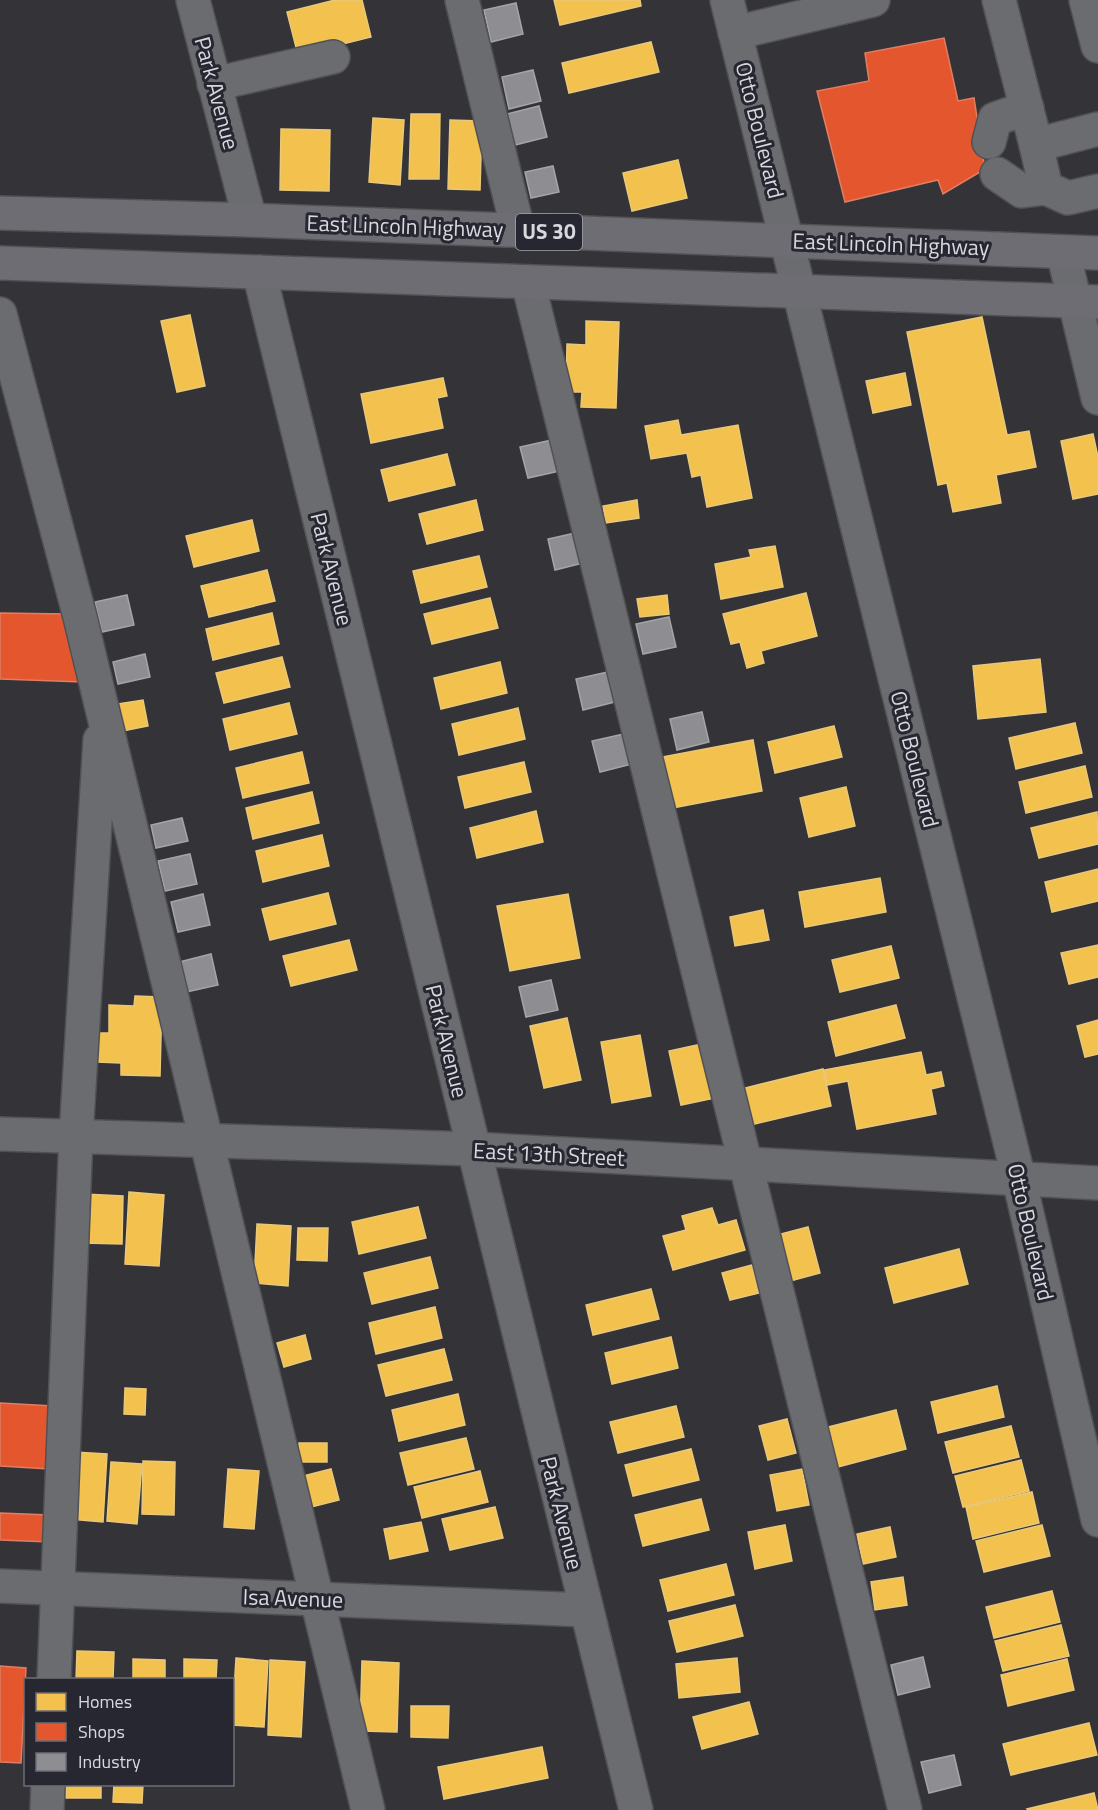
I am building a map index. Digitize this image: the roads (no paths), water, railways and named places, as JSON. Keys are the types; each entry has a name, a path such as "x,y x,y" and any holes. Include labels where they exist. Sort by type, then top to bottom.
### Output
{"main road":[{"name":"East Lincoln Highway","path":"0,213 250,220 1098,253"},
{"name":"US 30","path":"0,262 1086,301"}],"street":[{"name":"Park Avenue","path":"193,0 250,220"},
{"path":"462,0 518,230"},
{"name":"Otto Boulevard","path":"727,0 1019,1179 1098,1520"},
{"path":"735,33 873,0"},
{"path":"999,0 1046,188"},
{"path":"1086,0 1098,46"},
{"path":"214,84 333,57"},
{"path":"989,142 995,119 1027,108"},
{"path":"1036,145 1098,129"},
{"path":"996,174 1022,191 1046,188 1068,198 1098,190"},
{"path":"1062,252 1086,301 1098,398"},
{"name":"Park Avenue","path":"259,272 636,1810"},
{"path":"528,282 905,1810"},
{"path":"0,314 102,707 368,1810"},
{"path":"54,1678 76,1136 102,707"},
{"name":"East 13th Street","path":"0,1134 473,1149 1098,1182"},
{"name":"Isa Avenue","path":"0,1586 586,1610"},
{"path":"47,1810 48,1786"}]}
